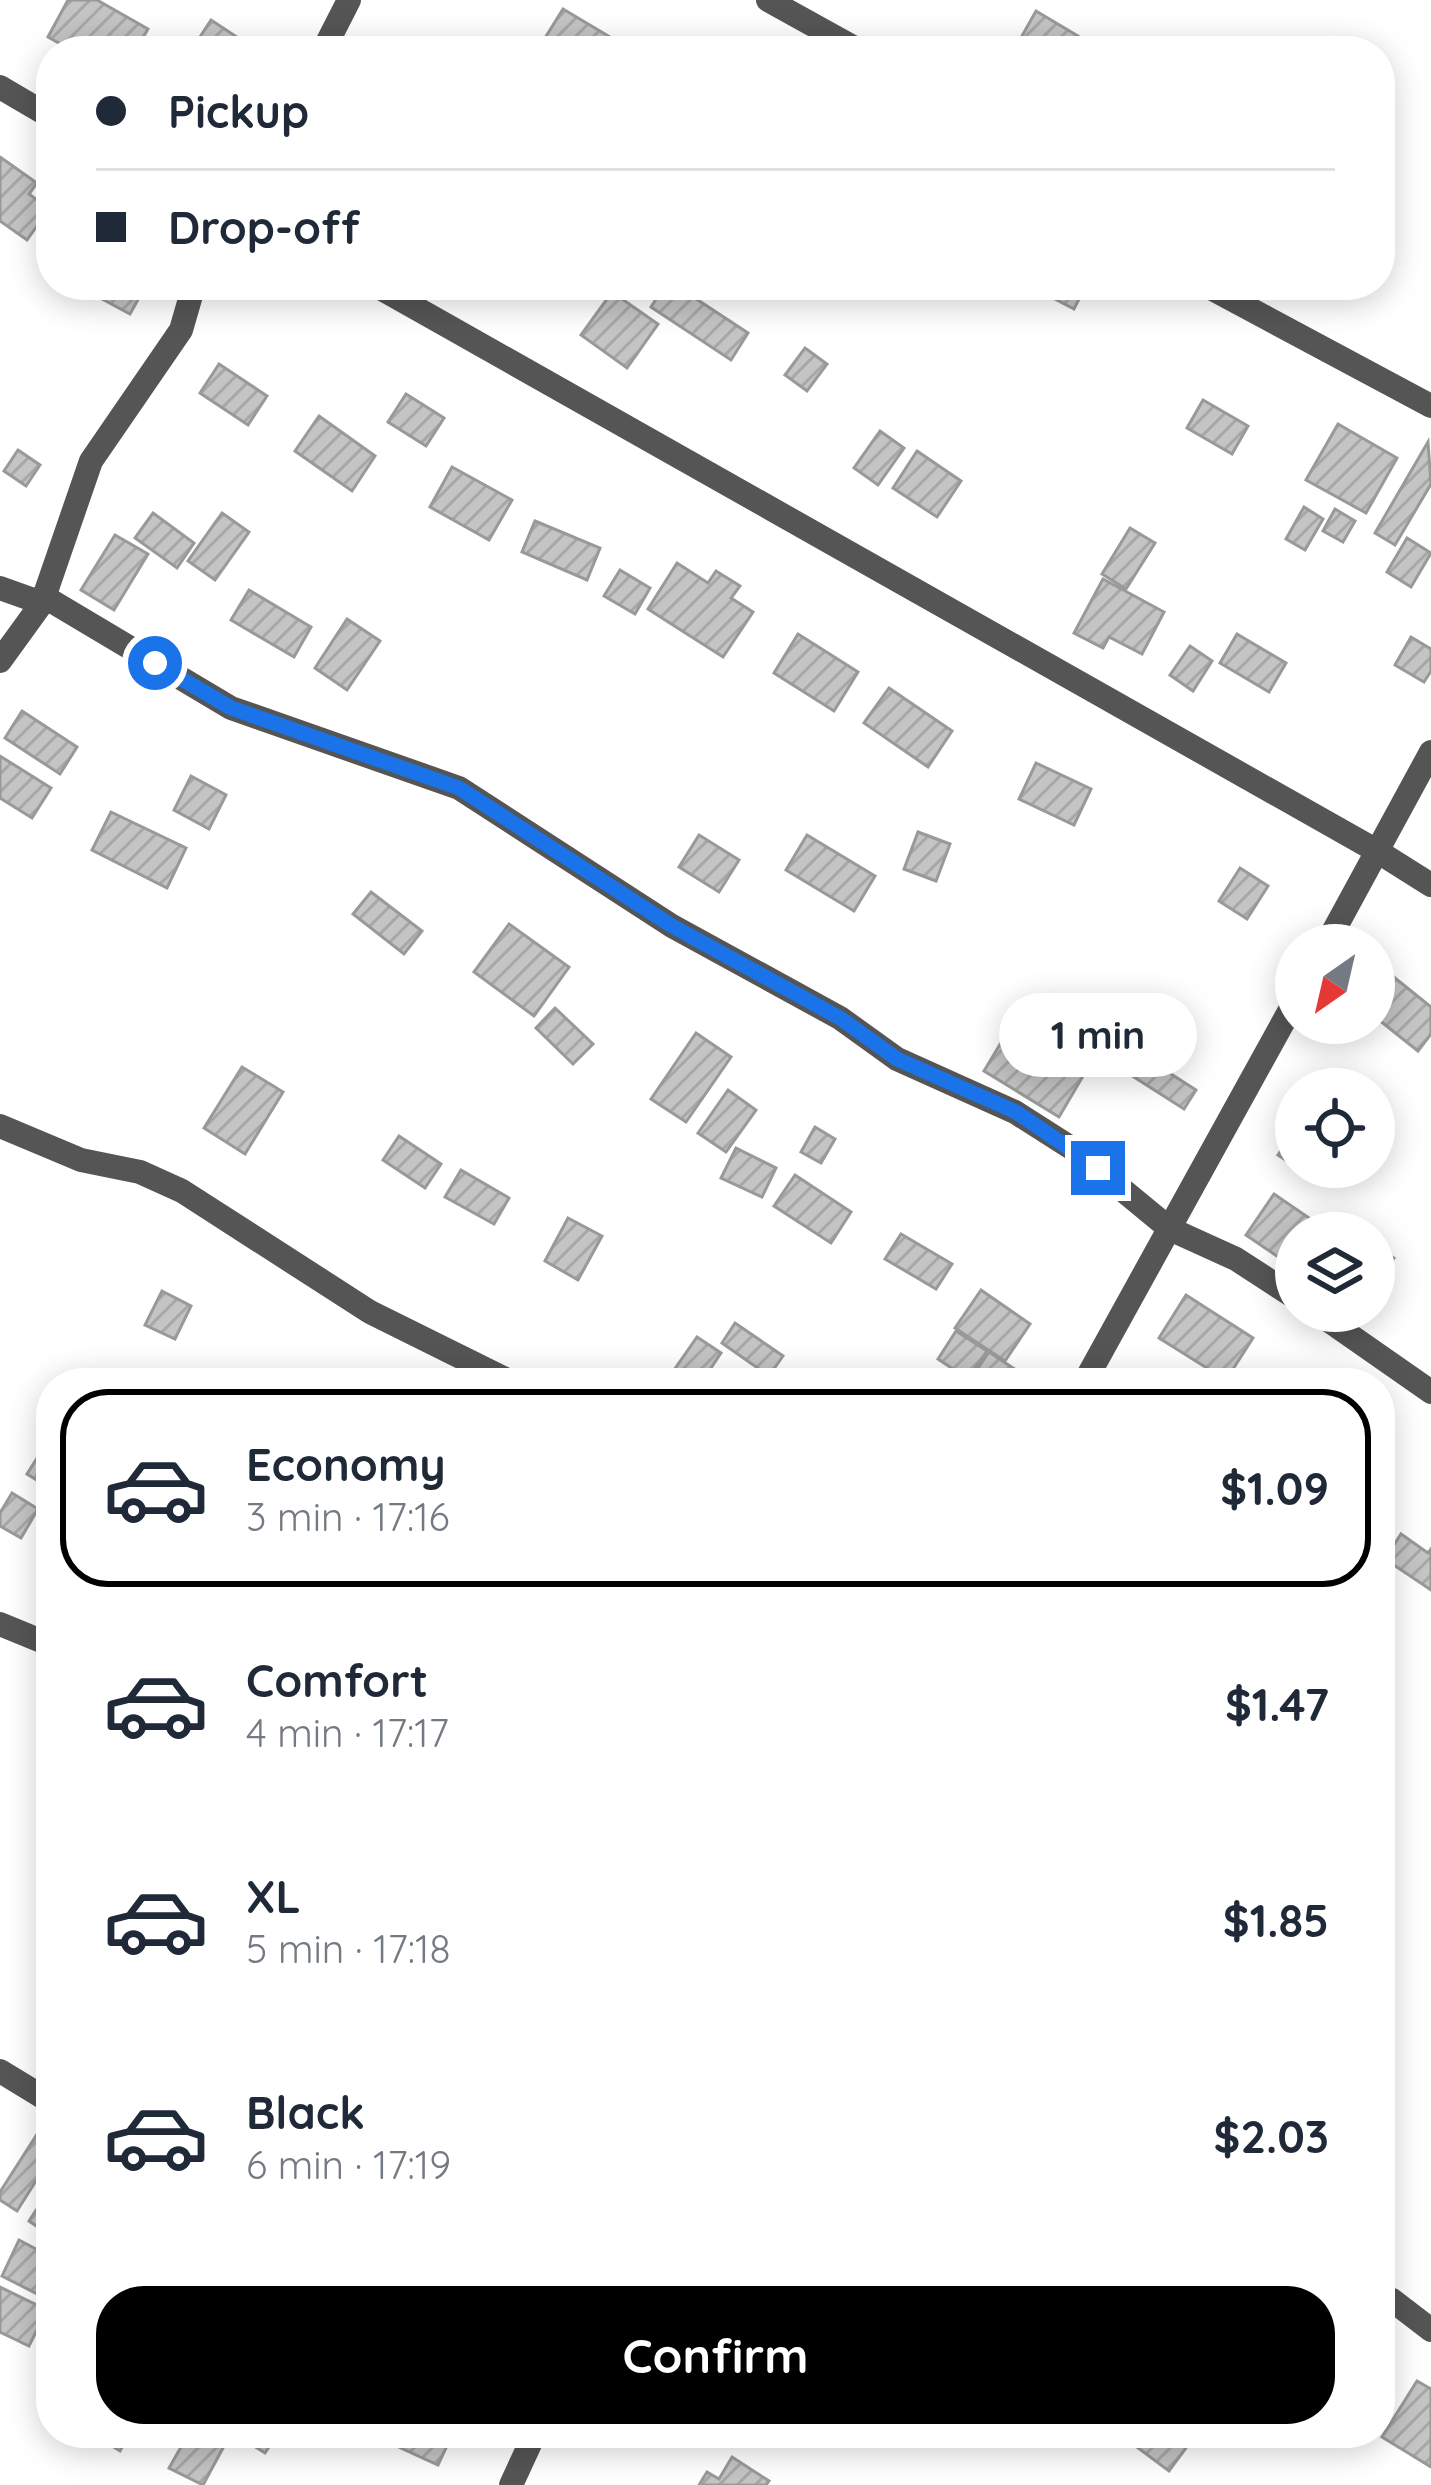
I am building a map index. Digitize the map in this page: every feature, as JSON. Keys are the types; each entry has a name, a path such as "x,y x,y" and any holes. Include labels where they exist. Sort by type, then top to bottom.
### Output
{"street":[{"path":"331,36 349,0"},
{"path":"768,0 833,36"},
{"path":"0,87 36,108"},
{"path":"0,661 42,599 91,461 182,330 190,300"},
{"path":"402,300 1431,885"},
{"path":"1233,300 1431,406"},
{"path":"0,588 42,599 231,708 459,788 632,902 840,1018 897,1059 1016,1112 1073,1149 1170,1229 1236,1259 1275,1284"},
{"path":"1337,924 1431,752"},
{"path":"1092,1368 1275,1037"},
{"path":"0,1126 81,1160 140,1172 182,1191 370,1312 483,1368"},
{"path":"1345,1332 1431,1392"},
{"path":"0,1624 36,1639"},
{"path":"0,2071 36,2093"},
{"path":"1395,2302 1431,2330"},
{"path":"511,2485 529,2448"}],"building":[{"path":"68,0 97,0 148,29 144,36 49,36"},
{"path":"563,9 608,36 546,36"},
{"path":"1036,11 1078,36 1022,36"},
{"path":"211,20 235,36 201,36"},
{"path":"0,157 36,182 29,194 36,199 36,227 27,240 0,221"},
{"path":"104,300 138,300 130,314"},
{"path":"606,300 624,300 658,324 627,368 581,335"},
{"path":"655,300 698,300 748,333 731,360 651,307"},
{"path":"1057,300 1078,300 1074,309"},
{"path":"805,348 827,364 807,391 785,375"},
{"path":"219,364 267,396 248,425 200,393"},
{"path":"406,394 444,418 426,446 388,422"},
{"path":"1203,400 1248,426 1232,454 1187,428"},
{"path":"319,416 375,456 352,491 295,451"},
{"path":"1338,424 1397,458 1366,513 1306,480"},
{"path":"880,431 904,448 878,485 854,468"},
{"path":"1428,442 1431,484 1395,545 1375,533"},
{"path":"18,450 40,465 26,486 4,471"},
{"path":"917,451 961,481 937,517 893,488"},
{"path":"452,467 512,500 489,540 430,507"},
{"path":"1304,507 1323,519 1305,550 1286,539"},
{"path":"1335,509 1355,521 1343,542 1323,531"},
{"path":"153,513 194,543 177,568 135,538"},
{"path":"222,513 249,532 215,580 188,561"},
{"path":"535,521 600,548 587,580 522,552"},
{"path":"1130,528 1155,543 1126,589 1102,574"},
{"path":"115,535 148,554 114,610 81,590"},
{"path":"1407,538 1431,553 1411,587 1387,572"},
{"path":"677,563 708,583 716,571 740,586 731,598 753,612 723,657 648,609"},
{"path":"620,570 650,588 635,614 604,596"},
{"path":"1103,579 1164,612 1142,654 1109,637 1103,648 1074,633"},
{"path":"249,590 311,627 294,657 231,620"},
{"path":"347,619 380,641 347,690 315,668"},
{"path":"798,634 858,672 834,711 774,673"},
{"path":"1237,634 1286,663 1269,692 1220,663"},
{"path":"1411,637 1431,649 1431,671 1424,682 1395,665"},
{"path":"1190,646 1212,661 1193,691 1170,675"},
{"path":"889,688 952,731 928,767 864,723"},
{"path":"22,711 77,747 60,774 5,738"},
{"path":"0,756 51,788 32,818 0,798"},
{"path":"1036,763 1091,789 1074,825 1019,799"},
{"path":"191,776 226,795 209,829 174,810"},
{"path":"111,812 186,848 167,888 92,850"},
{"path":"918,832 950,844 936,881 904,869"},
{"path":"699,835 739,860 719,892 679,867"},
{"path":"807,835 875,876 854,911 786,870"},
{"path":"1240,868 1268,886 1247,919 1219,901"},
{"path":"371,892 422,931 404,954 353,914"},
{"path":"509,924 569,967 534,1016 474,972"},
{"path":"1395,978 1431,1007 1431,1034 1418,1051 1395,1033"},
{"path":"555,1008 593,1044 573,1064 536,1028"},
{"path":"1008,1031 1083,1076 1059,1117 984,1071"},
{"path":"696,1033 731,1057 686,1122 651,1099"},
{"path":"1135,1051 1196,1090 1184,1109 1123,1070"},
{"path":"242,1067 283,1092 245,1154 204,1128"},
{"path":"728,1090 756,1110 726,1152 698,1133"},
{"path":"815,1127 835,1139 821,1163 801,1152"},
{"path":"399,1136 441,1164 425,1188 383,1160"},
{"path":"736,1148 776,1168 762,1197 721,1178"},
{"path":"461,1170 509,1198 494,1224 445,1197"},
{"path":"795,1175 851,1212 831,1243 774,1206"},
{"path":"1274,1194 1300,1212 1275,1212 1275,1255 1246,1235"},
{"path":"568,1218 602,1236 578,1280 545,1261"},
{"path":"901,1234 952,1264 936,1289 885,1259"},
{"path":"981,1290 1030,1324 1005,1361 955,1328"},
{"path":"162,1291 191,1306 175,1339 145,1325"},
{"path":"1186,1295 1253,1338 1234,1368 1207,1368 1159,1338"},
{"path":"735,1323 783,1356 775,1368 758,1368 722,1343"},
{"path":"956,1331 987,1351 975,1368 952,1368 938,1359"},
{"path":"697,1337 721,1353 711,1368 675,1368"},
{"path":"989,1352 1013,1368 978,1368"},
{"path":"12,1493 36,1508 21,1538 0,1526 0,1513"},
{"path":"1401,1534 1428,1553 1431,1549 1431,1590 1395,1566 1395,1543"},
{"path":"36,2136 36,2181 17,2211 0,2200 0,2192"},
{"path":"19,2240 36,2249 36,2293 2,2276"},
{"path":"0,2287 36,2305 36,2332 29,2346 0,2332"},
{"path":"1417,2381 1431,2389 1431,2467 1395,2445 1395,2416"},
{"path":"180,2448 223,2448 203,2485 169,2468"},
{"path":"401,2448 446,2448 438,2465"},
{"path":"1138,2448 1186,2448 1169,2471"},
{"path":"732,2457 769,2481 766,2485 699,2485 707,2472 719,2479"}],"route":[{"path":"155,663 231,708 459,788 672,926 840,1018 897,1059 1016,1112 1098,1168"}]}
